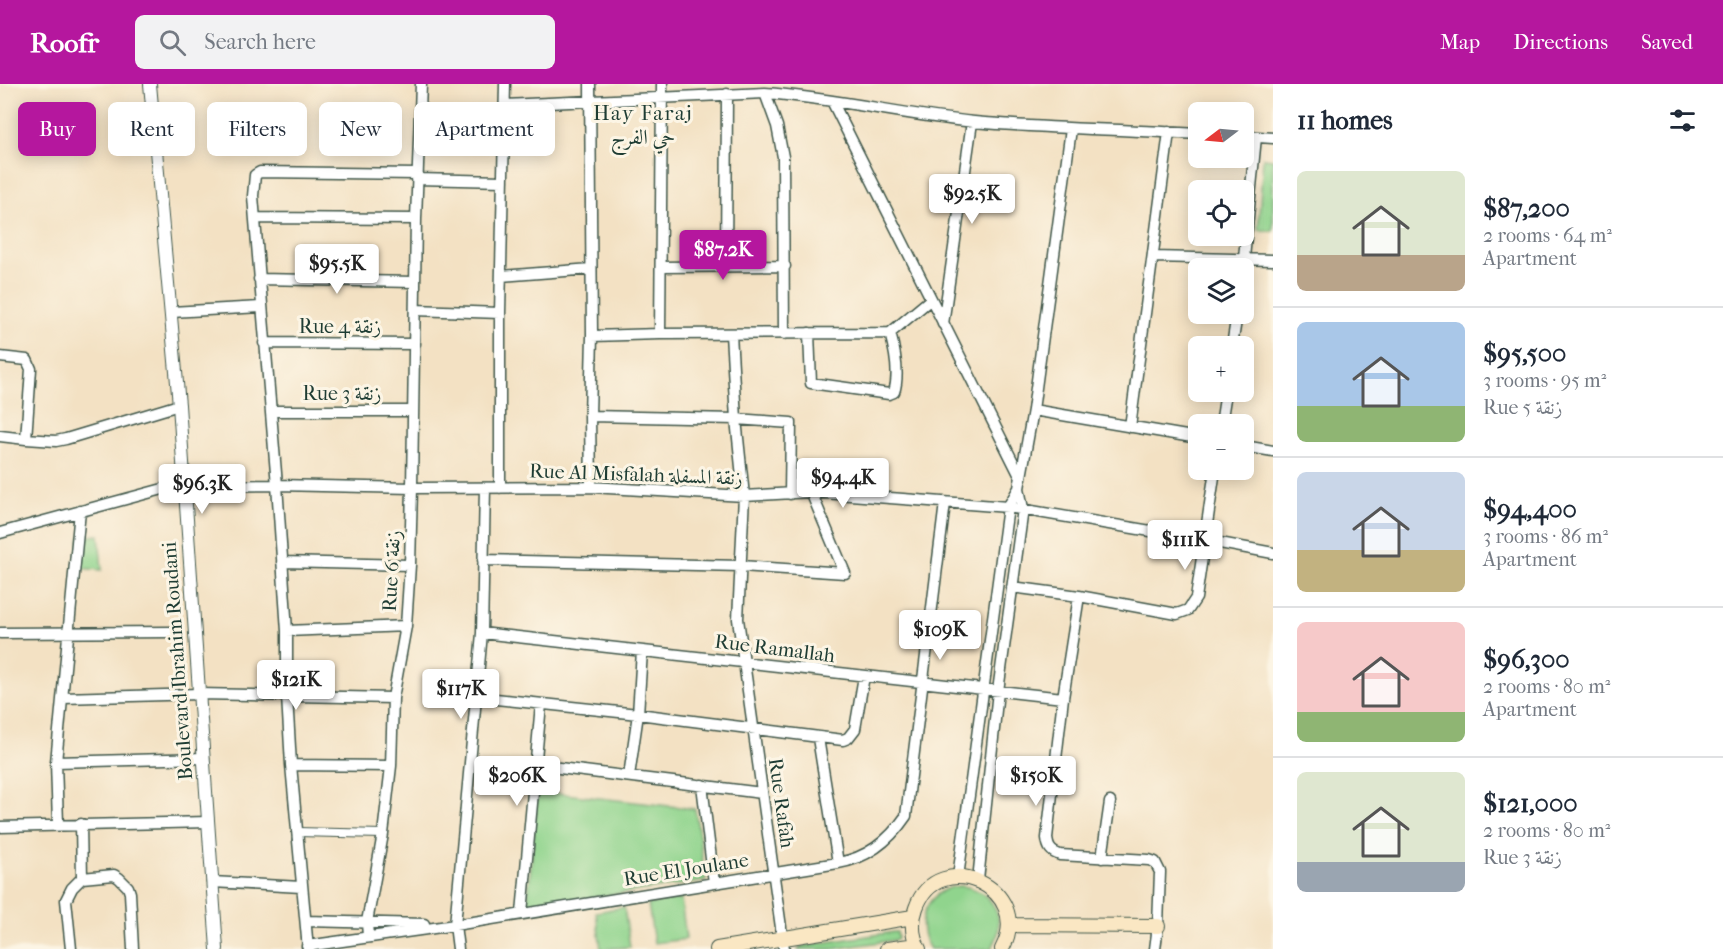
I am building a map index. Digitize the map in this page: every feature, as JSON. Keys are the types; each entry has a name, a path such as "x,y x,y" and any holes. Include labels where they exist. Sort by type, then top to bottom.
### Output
{"main road":[{"path":"887,949 918,947 913,929 913,917 918,903 929,888 945,879 958,877 978,880 990,887 1000,898 1009,925 1002,949"},
{"path":"717,949 784,944 913,917"},
{"path":"1009,925 1158,926"}],"street":[{"name":"Boulevard Ibrahim Roudani","path":"150,84 179,405 217,949"},
{"name":"Rue 6 زنقة","path":"368,937 367,922 383,834 391,766 393,698 406,626 410,565 415,344 414,282 421,84"},
{"path":"505,84 505,102"},
{"path":"590,84 591,487"},
{"path":"660,334 662,84"},
{"path":"726,267 727,93"},
{"path":"555,102 765,93 796,95 972,122 1071,129 1188,133"},
{"path":"765,93 777,126 783,157 784,334"},
{"path":"832,101 1020,483 1023,509 998,691 978,880"},
{"path":"943,325 972,122"},
{"path":"958,877 1008,507 1020,483 1033,410 1071,129"},
{"path":"1131,427 1169,132"},
{"path":"1245,258 1256,137 1273,138"},
{"path":"500,488 500,313 504,156"},
{"path":"455,924 307,947 291,765 287,696 287,631 261,307 253,196 254,178 260,172 503,181"},
{"path":"255,218 416,219"},
{"path":"1154,257 1188,260"},
{"path":"1254,263 1273,260"},
{"path":"662,267 785,266"},
{"path":"501,276 591,269"},
{"path":"259,279 414,282"},
{"path":"592,336 890,333 931,300"},
{"path":"171,312 261,307"},
{"path":"414,310 500,313"},
{"path":"809,333 811,383 890,394 894,392 896,386 896,352 890,333"},
{"name":"Rue Rafah","path":"731,334 736,419 744,496 738,619 784,944"},
{"name":"Rue 4 زنقة","path":"264,344 415,344"},
{"path":"0,357 24,360 29,363 31,369 26,439"},
{"path":"0,436 56,441 179,405"},
{"path":"1033,410 1188,436"},
{"name":"Rue 3 زنقة","path":"271,411 412,411"},
{"path":"590,416 736,419 791,423 790,494"},
{"path":"1254,448 1273,451"},
{"path":"1012,587 1079,596 1177,614 1188,610 1196,598 1213,480"},
{"name":"Rue Al Misfalah زنقة المسفلة","path":"0,533 164,488 185,485 412,488 591,487 744,496 811,492 1008,507 1273,553"},
{"path":"458,949 455,924 482,633 484,488"},
{"path":"483,560 741,567 845,573 811,492"},
{"path":"923,683 945,503"},
{"path":"58,824 57,762 80,511"},
{"path":"282,562 410,565"},
{"path":"1079,596 1063,698 1047,845 1050,850 1060,855 1155,862 1160,872 1155,949"},
{"path":"287,631 406,626"},
{"path":"0,633 175,632"},
{"name":"Rue Ramallah","path":"482,633 1063,698"},
{"path":"629,776 638,714 642,651"},
{"path":"477,697 638,714 843,740 855,729 864,676"},
{"name":"Rue El Joulane","path":"455,924 853,861 877,848 906,816 923,683"},
{"path":"63,698 199,694 393,698"},
{"path":"522,913 541,704"},
{"path":"818,738 838,863"},
{"path":"57,762 204,758"},
{"path":"291,765 391,766"},
{"path":"535,765 762,793"},
{"path":"702,785 714,883"},
{"path":"1102,858 1110,802"},
{"path":"0,827 208,822"},
{"path":"81,824 82,878"},
{"path":"297,832 383,834"},
{"path":"71,949 66,900 72,888 82,878 114,875 124,882 130,893 133,949"},
{"path":"212,882 301,887"},
{"path":"306,921 455,924"}],"green space":[{"path":"1263,158 1273,159 1273,231 1258,230"},
{"path":"99,535 102,570 77,568 80,537"},
{"path":"538,791 695,809 706,881 527,907"},
{"path":"959,886 981,892 995,908 999,928 991,949 930,949 923,928 926,908 939,893"},
{"path":"681,899 686,939 654,943 648,904"},
{"path":"624,907 630,947 601,949 596,912"},
{"path":"897,932 898,938 895,940 832,949 798,949 801,946"}],"district":[{"name":"Hay Faraj حي الفرج","path":"643,125"}]}
